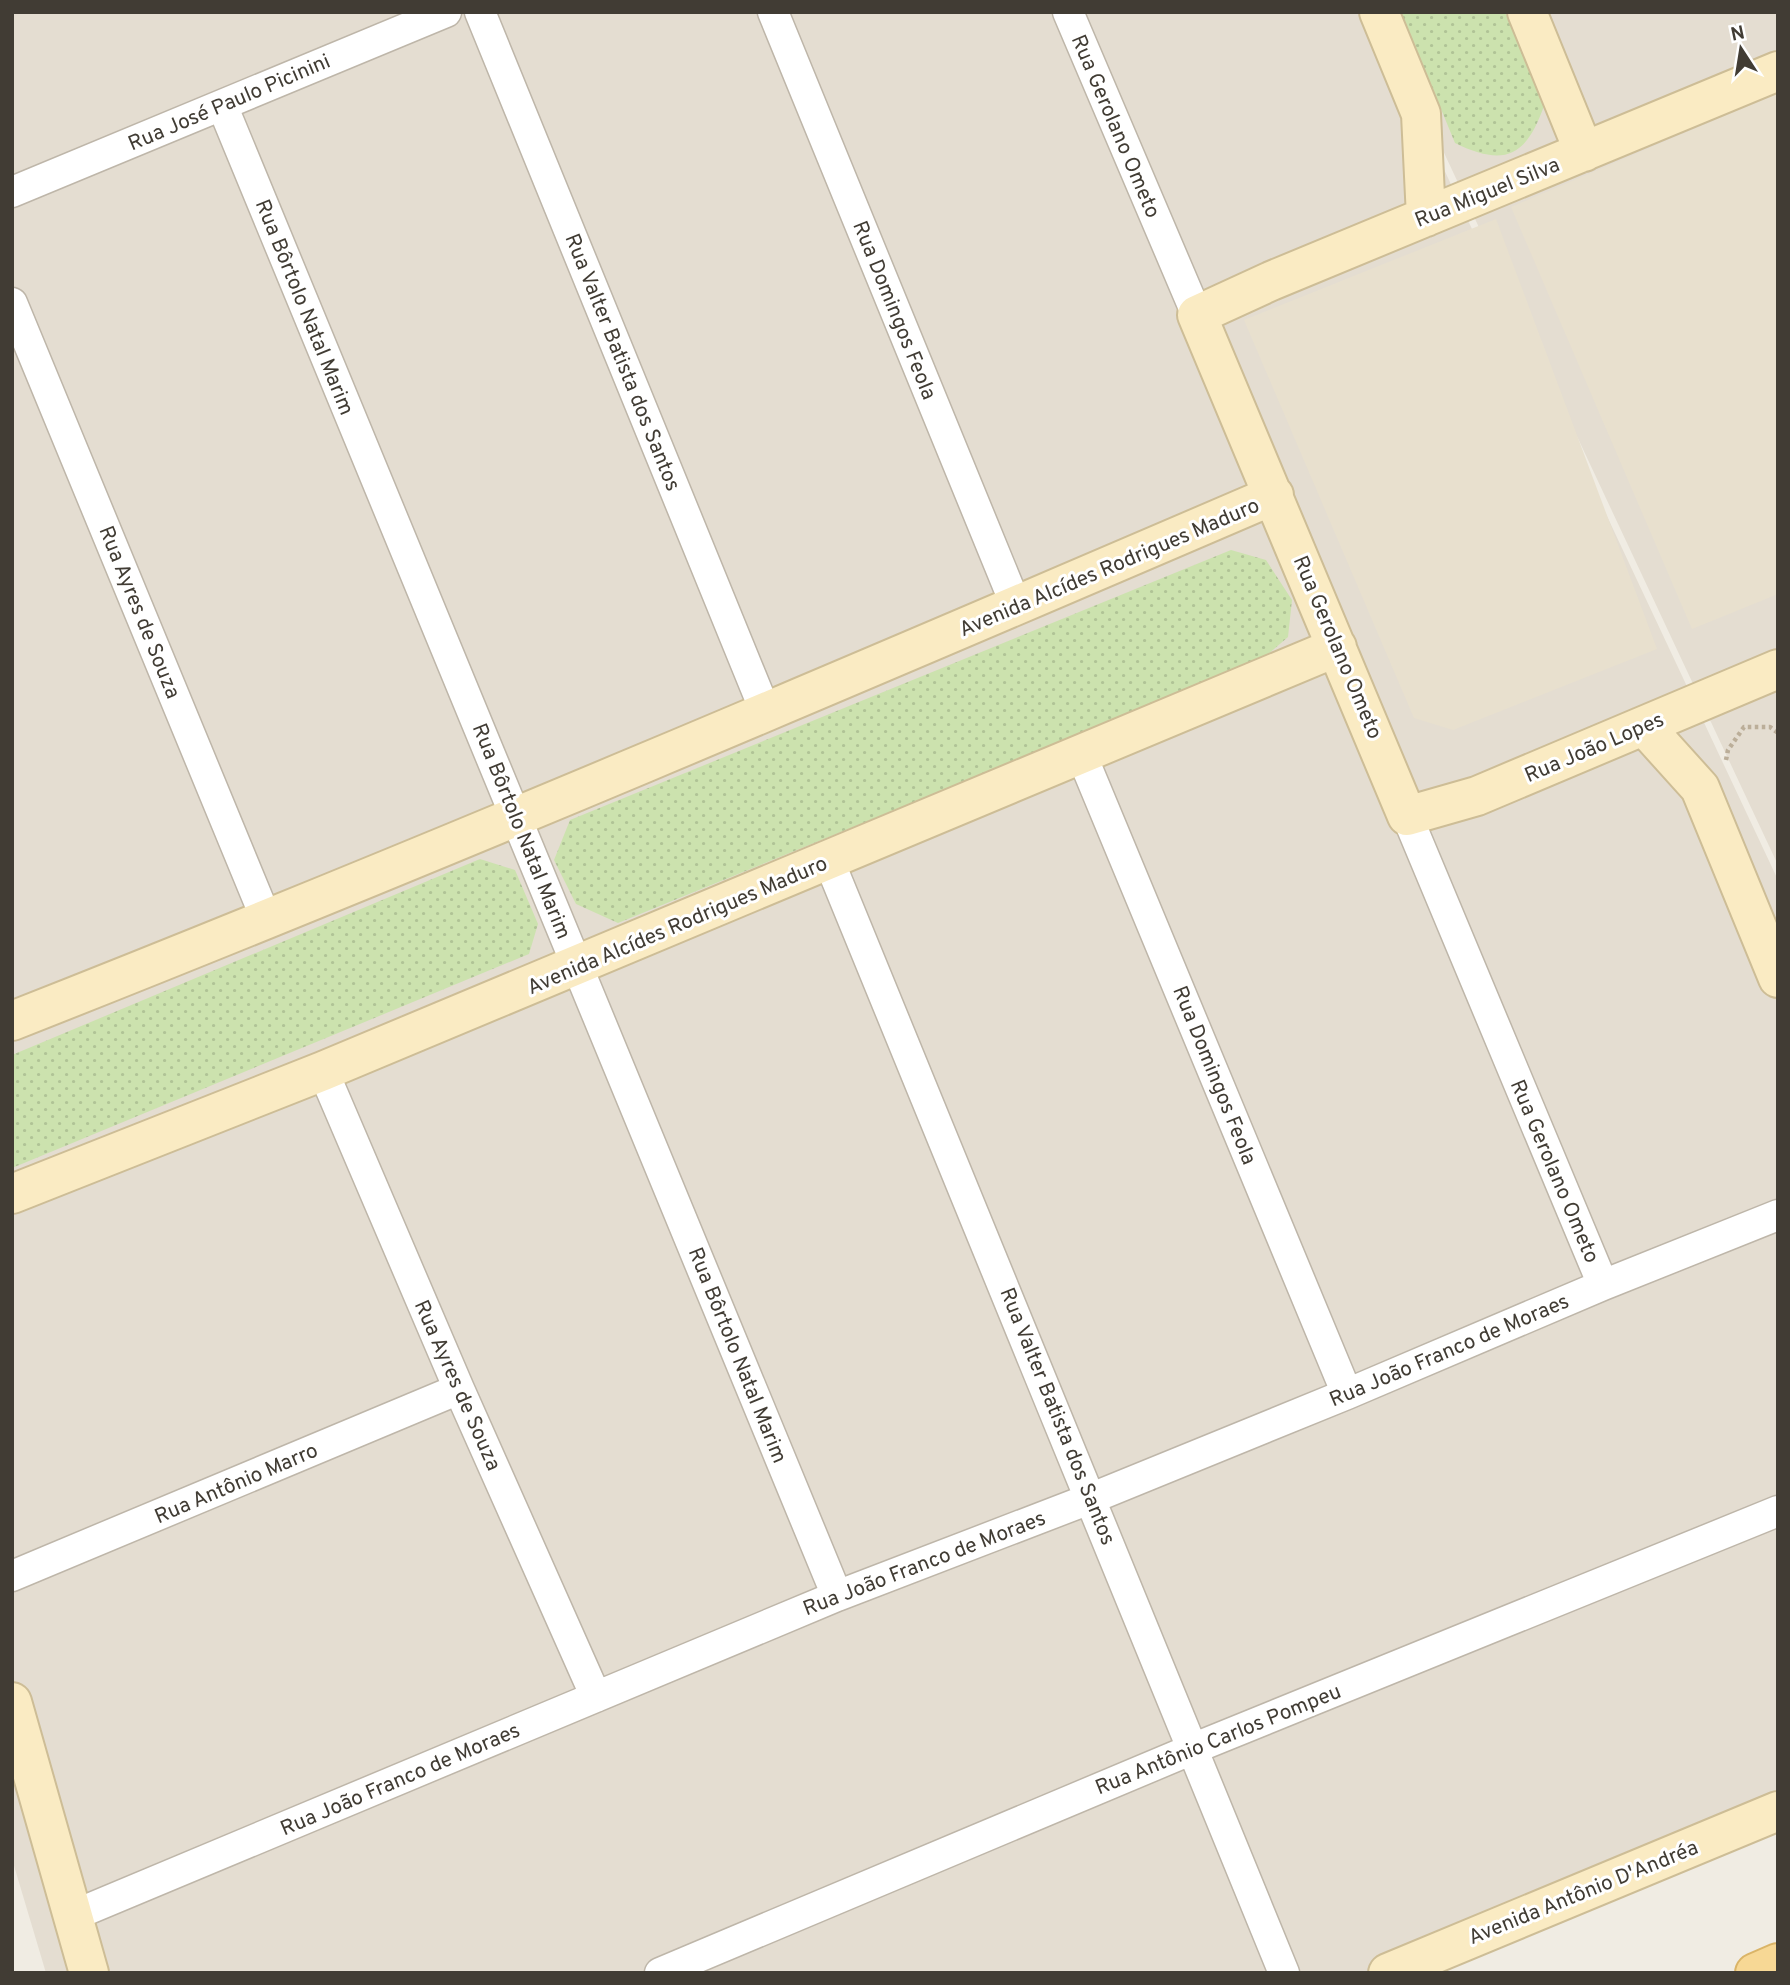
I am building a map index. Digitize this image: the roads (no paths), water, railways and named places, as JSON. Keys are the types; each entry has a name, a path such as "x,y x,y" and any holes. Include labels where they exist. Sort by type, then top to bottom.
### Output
{"main road":[{"path":"1755,1973 1778,1963"}],"street":[{"name":"Rua José Paulo Picinini","path":"12,192 446,12"},
{"name":"Rua Valter Batista dos Santos","path":"480,12 766,713"},
{"name":"Rua Domingos Feola","path":"773,12 1017,608"},
{"name":"Rua Gerolano Ometo","path":"1068,12 1274,495 1603,1284"},
{"path":"1378,12 1421,114 1426,217"},
{"path":"1527,12 1584,152"},
{"name":"Rua Miguel Silva","path":"1197,315 1778,71"},
{"name":"Rua Bôrtolo Natal Marim","path":"222,105 837,1595"},
{"name":"Rua Ayres de Souza","path":"12,303 267,921"},
{"name":"Avenida Alcídes Rodrigues Maduro","path":"12,1021 267,921 1017,608 1274,495"},
{"name":"Avenida Alcídes Rodrigues Maduro","path":"12,1194 323,1071 578,966 1337,647"},
{"name":"Rua João Lopes","path":"1407,816 1477,796 1645,727 1778,668"},
{"path":"1645,727 1700,788 1778,978"},
{"name":"Rua Domingos Feola","path":"1083,756 1347,1394"},
{"name":"Rua Valter Batista dos Santos","path":"829,861 1284,1973"},
{"name":"Rua Ayres de Souza","path":"323,1071 459,1389 596,1697"},
{"name":"Rua João Franco de Moraes","path":"72,1916 837,1595 1091,1498 1347,1394 1603,1284 1778,1215"},
{"name":"Rua Antônio Marro","path":"12,1576 459,1389"},
{"name":"Rua Antônio Carlos Pompeu","path":"660,1973 1193,1749 1778,1511"},
{"path":"12,1702 89,1973"},
{"name":"Avenida Antônio D'Andréa","path":"1388,1973 1778,1811"}]}
